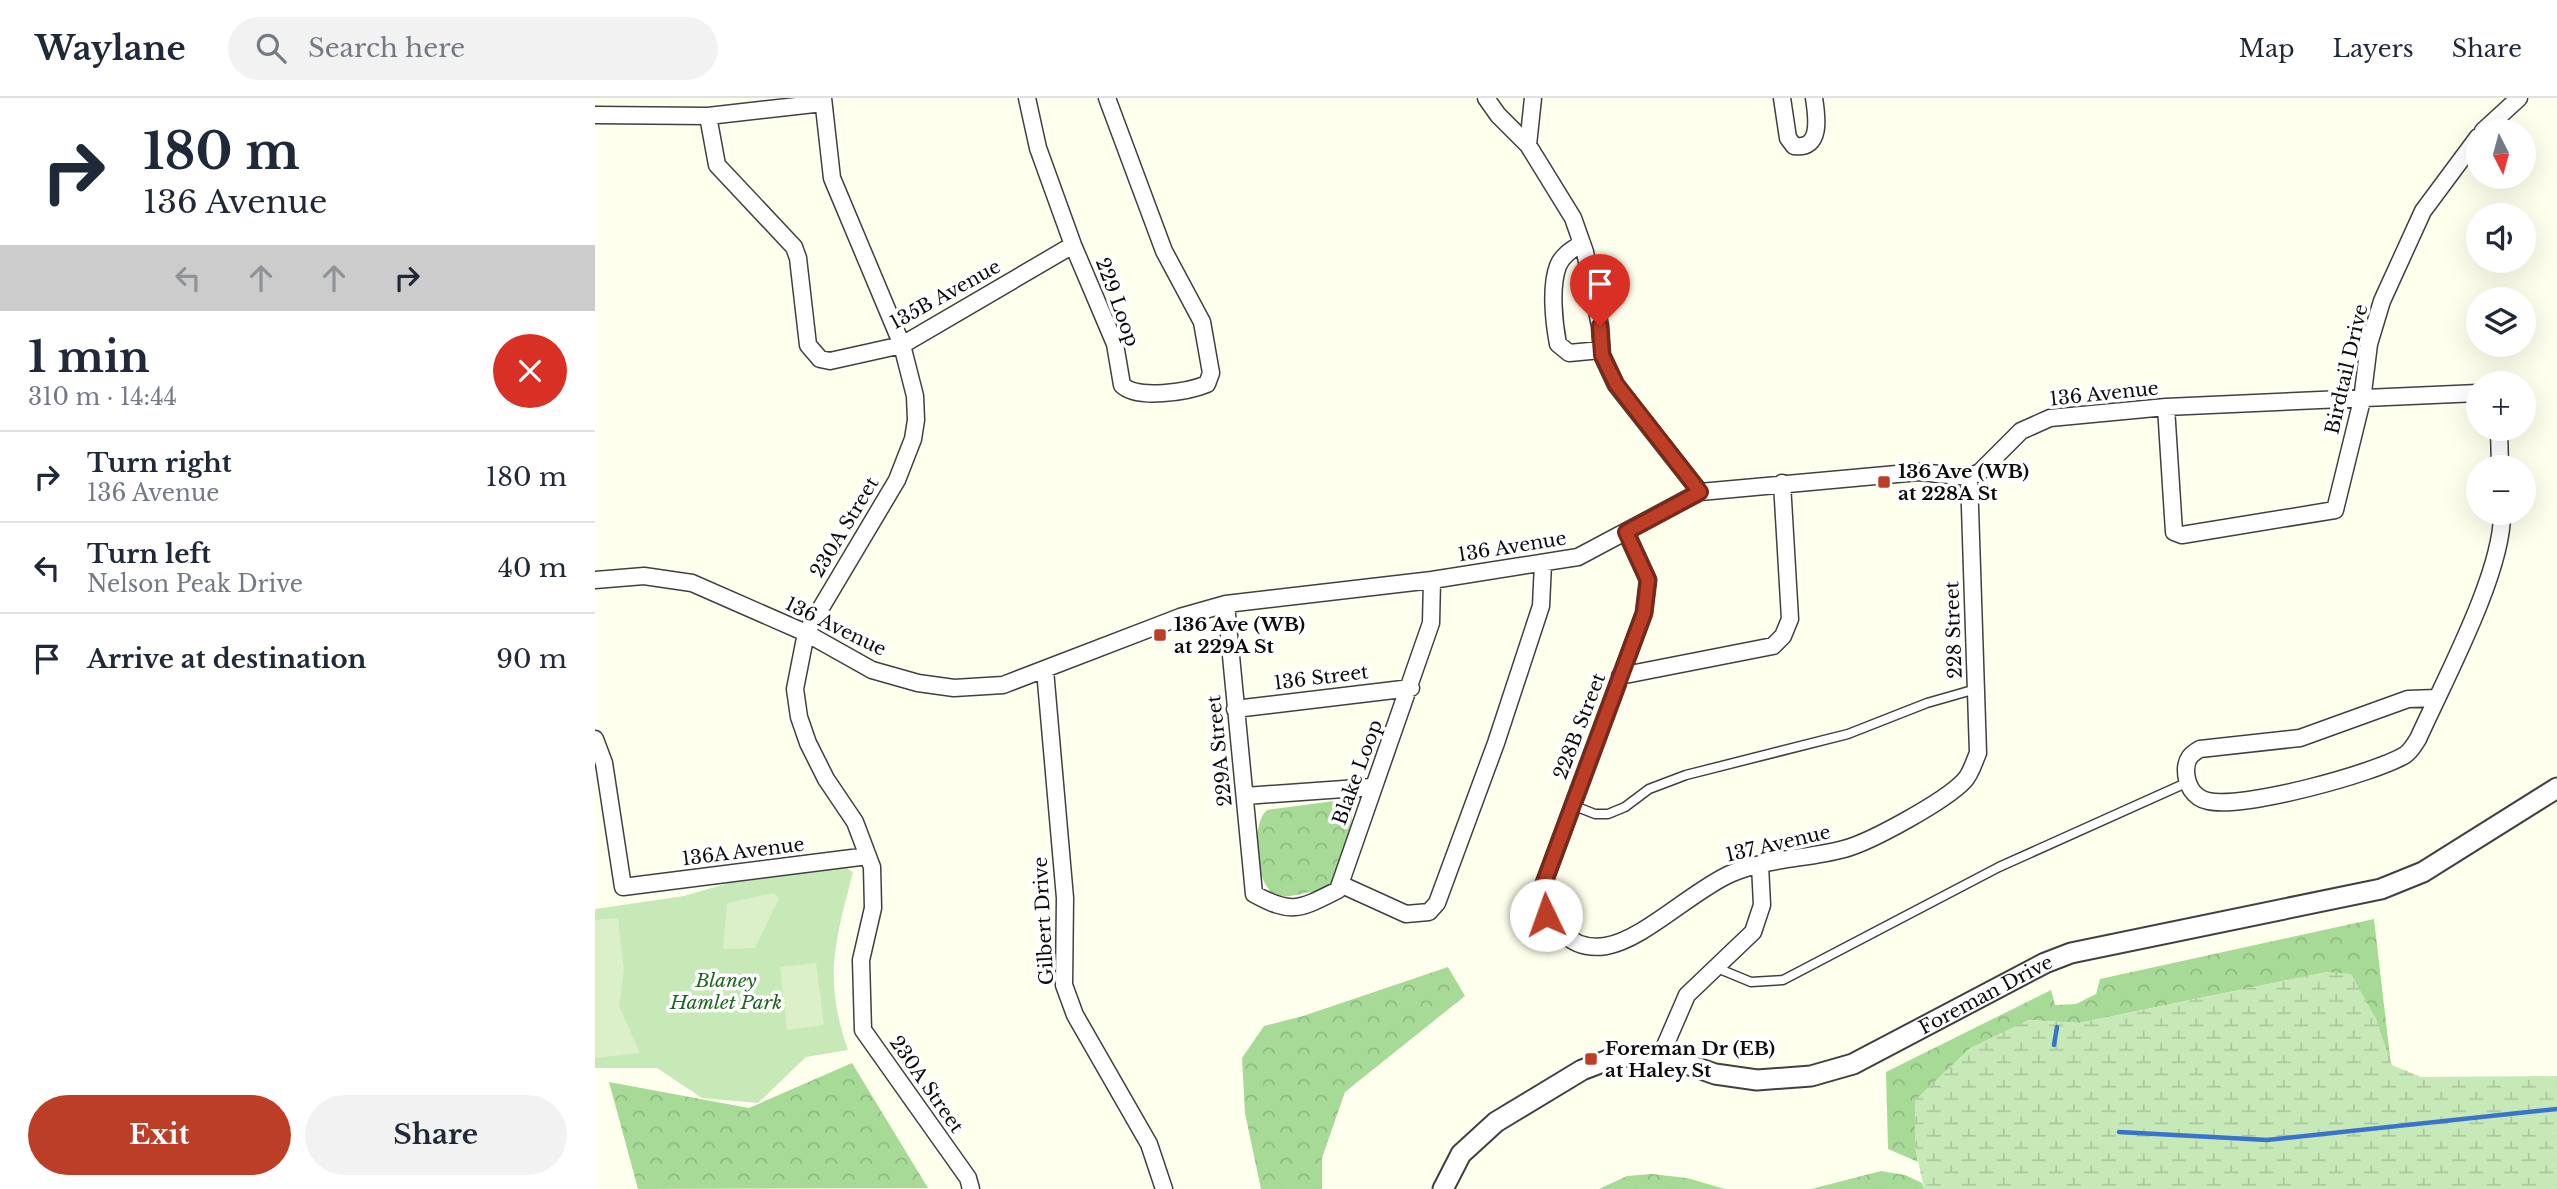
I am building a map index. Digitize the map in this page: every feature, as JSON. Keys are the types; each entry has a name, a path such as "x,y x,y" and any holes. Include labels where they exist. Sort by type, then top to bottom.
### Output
{"street":[{"name":"229 Loop","path":"1027,98 1038,148 1073,245 1115,344 1122,386 1137,395 1197,388 1207,384 1210,373 1202,322 1164,251 1107,98"},
{"path":"1486,98 1498,115 1528,145 1573,218 1582,243 1600,326 1601,350 1616,384 1700,492"},
{"path":"1528,145 1533,98"},
{"path":"1782,98 1788,138 1794,146 1803,148 1812,144 1816,136 1814,98"},
{"path":"2496,119 2519,98"},
{"path":"595,115 708,116 823,101"},
{"name":"230A Street","path":"823,101 832,178 902,345 915,396 913,439 897,480 806,633 795,688 799,717 826,779 855,821 872,867 873,908 861,960 863,1030 968,1178 971,1189"},
{"name":"135B Avenue","path":"708,116 717,165 793,247 798,258 808,345 820,359 830,361 902,345 1073,245"},
{"name":"Birdtail Drive","path":"2166,407 2175,532 2182,535 2335,510 2362,400 2369,344 2402,253 2424,211 2466,153"},
{"path":"1582,243 1566,254 1558,265 1556,334 1558,344 1569,353 1601,350"},
{"name":"136 Avenue","path":"595,580 644,576 692,583 806,633 871,670 918,683 954,688 1003,685 1181,617 1226,604 1433,580 1578,557 1700,492 1919,472 1969,477 1980,472 2021,431 2050,418 2166,407 2466,394"},
{"name":"228 Street","path":"1966,779 1978,753 1969,477"},
{"path":"1621,676 1773,646 1783,636 1790,619 1782,484"},
{"path":"2436,698 2408,699 2300,738 2200,749 2190,755 2186,765 2186,783 2194,794 2207,801 2232,802 2322,785 2408,753 2436,698 2469,626 2501,543 2502,525"},
{"name":"228B Street","path":"1559,933 1546,915 1541,891 1644,613 1648,580 1626,532"},
{"path":"1340,884 1406,914 1429,912 1437,903 1496,743 1541,606 1543,563"},
{"name":"Blake Loop","path":"1340,884 1371,787 1411,688 1431,623 1433,580"},
{"name":"229A Street","path":"1226,604 1254,894 1280,908 1308,905 1338,890 1340,884"},
{"name":"Gilbert Drive","path":"1045,670 1065,898 1064,985 1075,1014 1149,1144 1164,1189"},
{"name":"136 Street","path":"1235,709 1411,688"},
{"name":"136A Avenue","path":"595,739 604,763 623,887 868,856"},
{"name":"137 Avenue","path":"1559,933 1583,944 1605,946 1629,938 1702,888 1732,873 1760,865 1847,849 1944,800 1966,779"},
{"path":"1245,796 1371,787"},
{"name":"Foreman Drive","path":"1443,1189 1461,1154 1496,1122 1582,1070 1616,1057 1661,1055 1715,1074 1756,1080 1811,1076 1853,1064 2045,963 2071,953 2260,916 2403,882 2557,788"},
{"path":"1661,1055 1687,995 1753,932 1762,905 1760,865"}],"lane":[{"path":"1572,805 1595,814 1608,814 1625,807 1649,789 1686,775 1848,734 1927,703 1976,689"},
{"path":"1715,968 1751,982 1783,980 1999,867 2186,783"}],"green space":[{"path":"1342,800 1352,810 1352,819 1334,880 1325,888 1314,891 1286,896 1273,893 1262,877 1257,852 1259,827 1267,810"},
{"name":"Blaney Hamlet Park","path":"831,858 853,872 834,961 836,1002 848,1050 806,1057 758,1103 702,1098 657,1068 595,1068 595,909 684,896 732,882 789,875"},
{"path":"773,893 779,898 755,948 723,949 727,903"},
{"path":"618,918 624,970 619,1006 640,1053 595,1058 595,920"},
{"path":"2374,919 2391,1065 2375,1017 2327,972 2079,1023 2028,1020 1915,1146 1918,1162 1888,1149 1886,1072 2051,990 2055,1005 2076,1004 2096,994 2100,979"},
{"path":"816,963 824,1025 787,1030 780,967"},
{"path":"1448,967 1465,996 1345,1092 1322,1158 1322,1189 1261,1189 1245,1113 1242,1058 1264,1026 1303,1016"},
{"path":"2327,972 2351,974 2375,1017 2392,1065 2421,1077 2557,1076 2557,1189 1924,1189 1915,1146 1915,1100 1970,1048 2028,1020 2079,1023"},
{"path":"852,1063 928,1188 638,1189 609,1082 749,1108"},
{"path":"1881,1171 1905,1175 1922,1183 1924,1189 1811,1189"},
{"path":"1652,1174 1687,1178 1725,1189 1599,1189 1627,1176"}],"waterway":[{"path":"2054,1045 2057,1027"},
{"path":"2119,1132 2267,1140 2557,1109"}],"place":[{"name":"136 Ave (WB) at 228A St","path":"1884,482"},
{"name":"136 Ave (WB) at 229A St","path":"1160,635"},
{"name":"Foreman Dr (EB) at Haley St","path":"1591,1059"}],"route":[{"path":"1546,915 1541,891 1644,613 1648,580 1626,532 1700,492 1616,384 1602,355 1600,326"}]}
